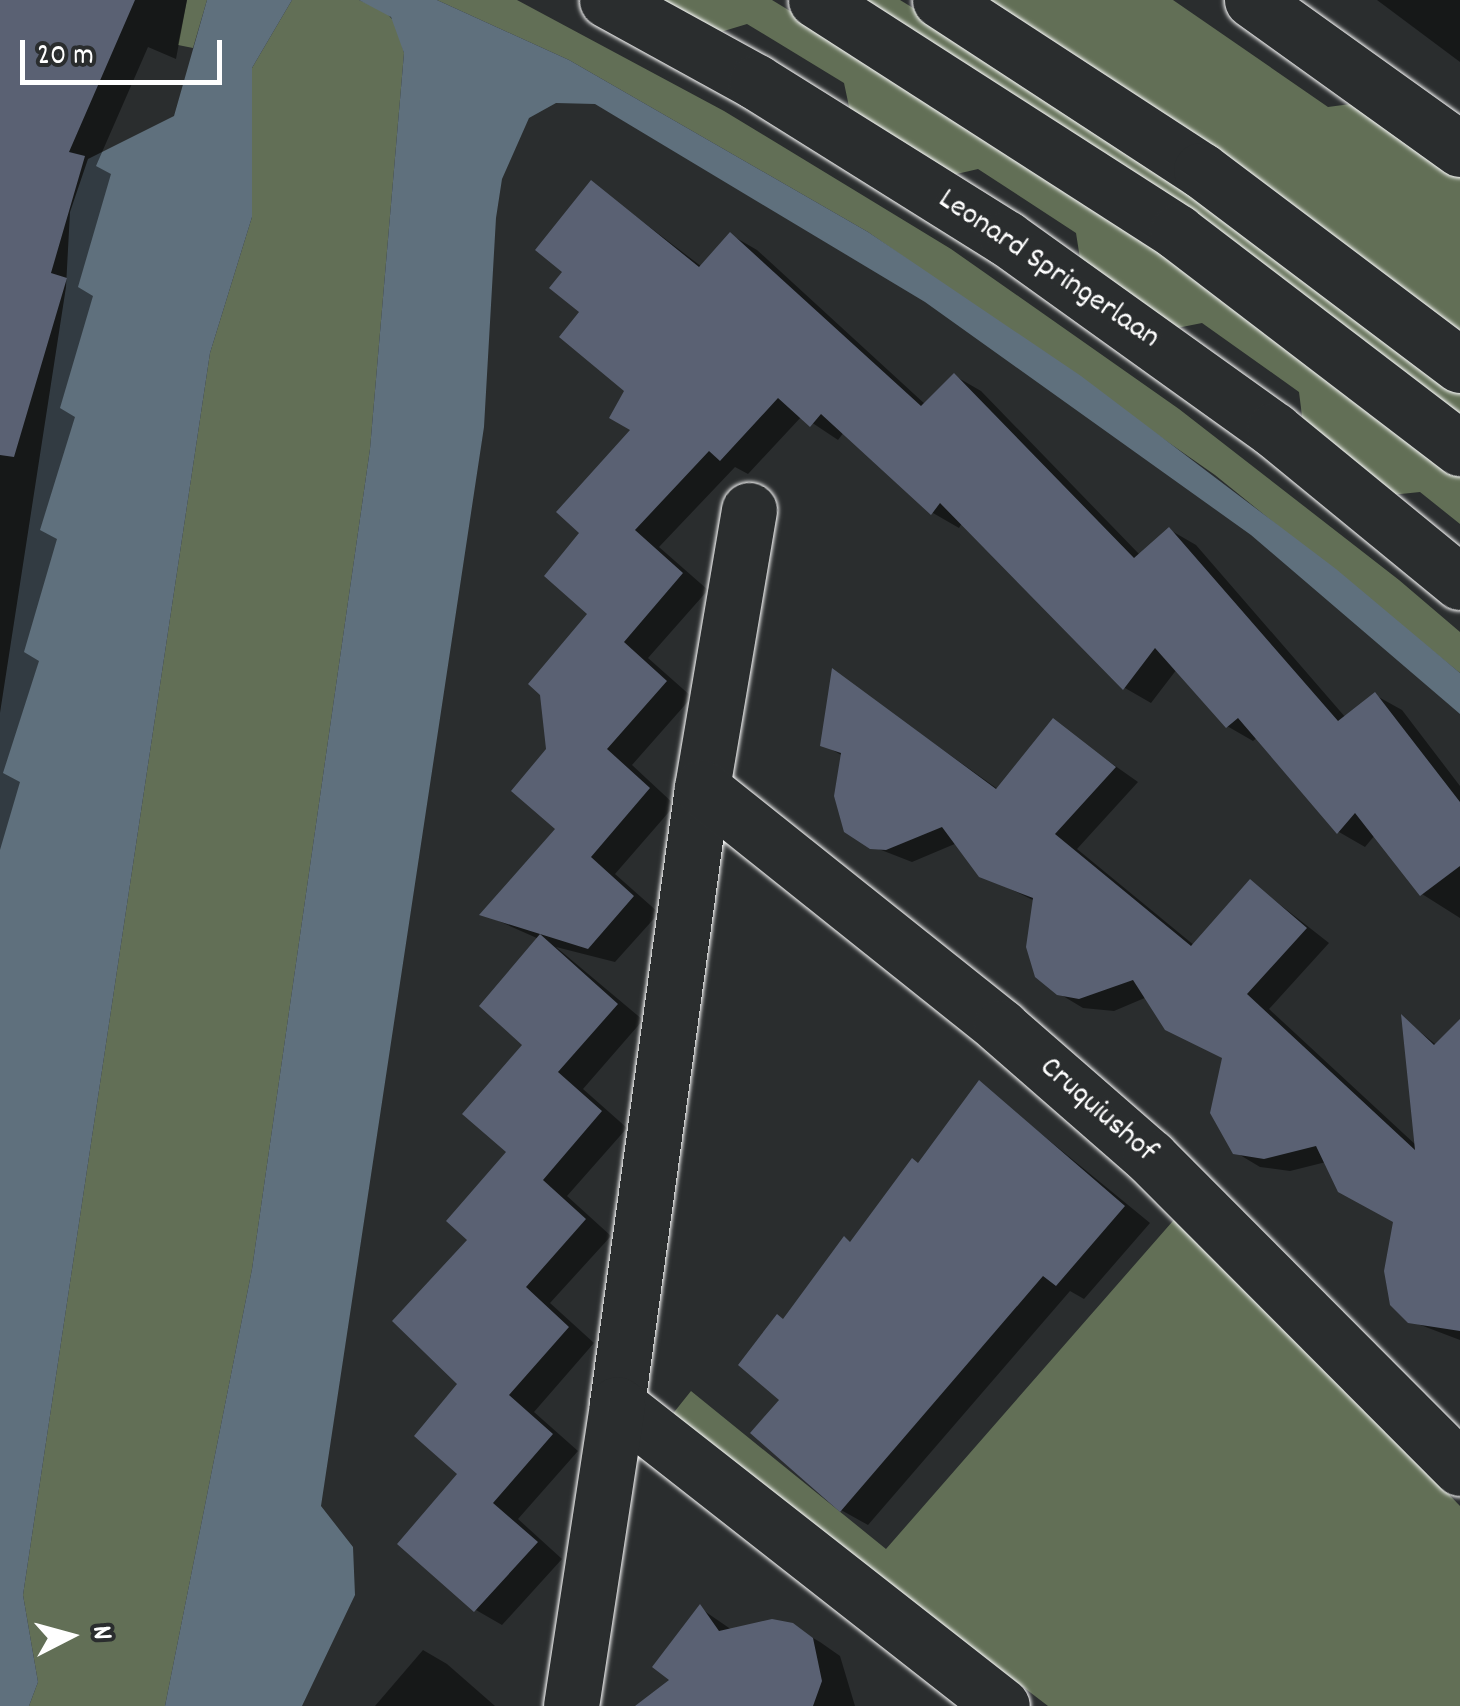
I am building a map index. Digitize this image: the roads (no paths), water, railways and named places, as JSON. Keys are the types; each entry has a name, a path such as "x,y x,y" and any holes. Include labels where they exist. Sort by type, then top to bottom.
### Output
{"street":[{"name":"Leonard Springerlaan","path":"607,0 756,82 1006,238 1274,430 1460,582"},
{"path":"816,0 1177,232 1460,448"},
{"path":"940,0 1201,170 1460,364"},
{"path":"1252,0 1460,149"},
{"path":"571,1706 702,788 750,510"},
{"name":"Cruquiushof","path":"702,788 1002,1027 1150,1157 1460,1468"},
{"path":"617,1404 1002,1706"}],"water":[{"path":"207,0 292,0 252,68 252,217 210,353 23,1595 38,1682 29,1706 0,1706 0,713 66,287 70,212 88,159 174,116"},
{"path":"359,0 437,0 569,60 868,232 1081,376 1336,569 1460,673 1460,714 1251,535 925,302 595,104 556,103 529,118 502,179 496,218 484,427 321,1506 353,1547 355,1595 302,1706 165,1706 252,1269 370,449 404,53 391,17"}]}
